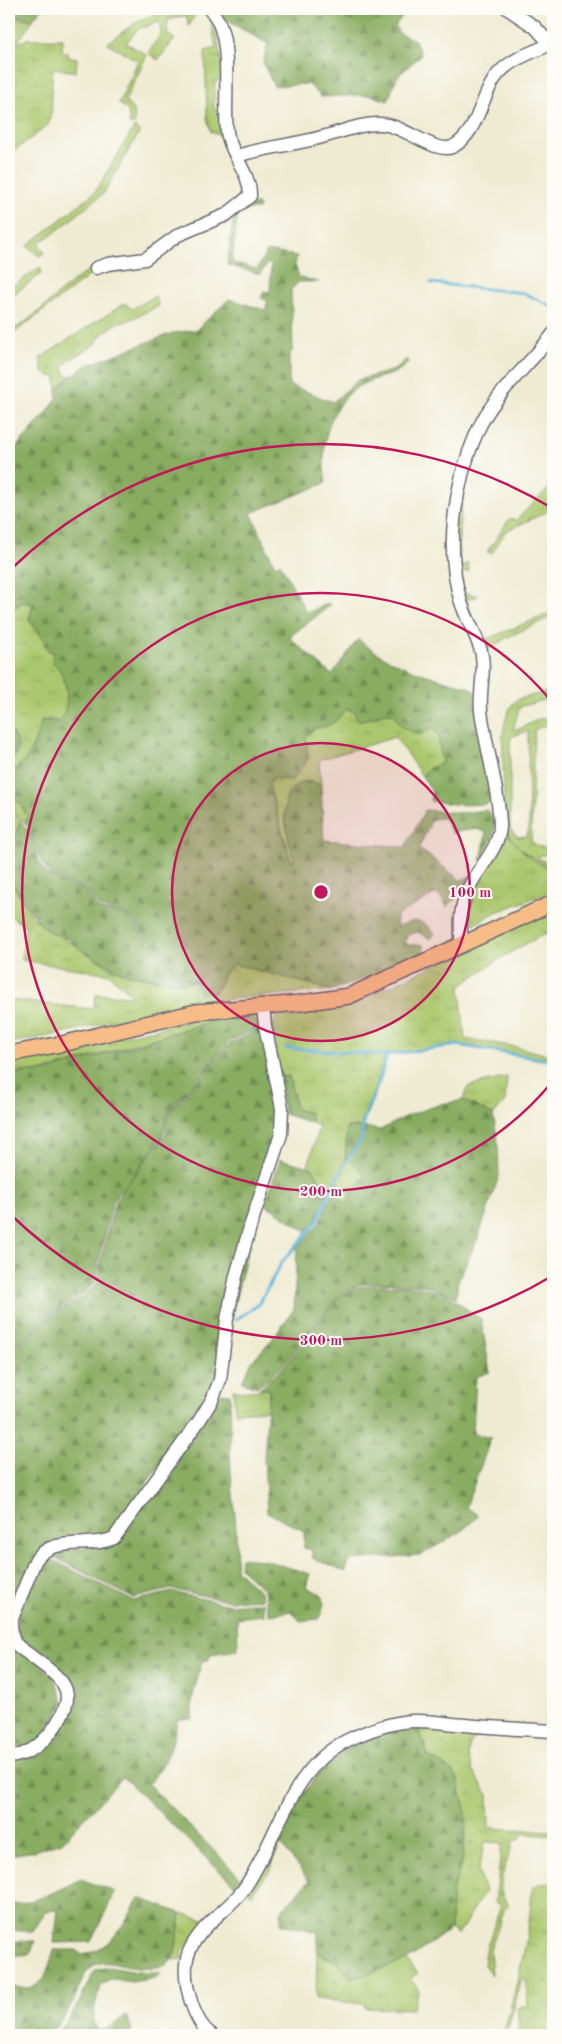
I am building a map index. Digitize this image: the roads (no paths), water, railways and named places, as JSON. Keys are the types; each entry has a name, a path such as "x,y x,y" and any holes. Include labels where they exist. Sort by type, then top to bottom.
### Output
{"main road":[{"path":"9,1054 66,1043 196,1012 263,1005 301,1004 349,996 553,903"}],"street":[{"path":"96,268 108,264 145,259 178,235 226,215 247,201 250,191 227,132 223,36 217,18 209,9"},
{"path":"237,156 272,146 321,138 356,127 382,124 402,129 439,148 451,147 459,142 473,123 485,95 498,74 515,62 552,44 535,27 508,9"},
{"path":"462,946 460,927 465,896 495,844 500,825 482,712 481,650 460,599 454,569 454,529 458,491 469,454 486,414 517,374 553,334"},
{"path":"9,1757 24,1754 44,1741 67,1705 65,1686 59,1678 15,1643 11,1630 11,1621 35,1560 41,1552 52,1547 97,1544 114,1538 199,1421 217,1390 227,1319 236,1276 281,1134 282,1108 265,1026 263,1005"},
{"path":"212,2035 198,2021 192,2010 187,1963 189,1952 206,1926 234,1901 250,1880 288,1802 321,1759 348,1740 377,1728 413,1721 553,1731"}],"waterway":[{"path":"431,283 524,293 553,307"},
{"path":"286,1048 387,1055 457,1045 553,1061"},
{"path":"235,1320 258,1305 282,1262 317,1222 334,1182 362,1138 363,1121 379,1082 387,1055"}]}
